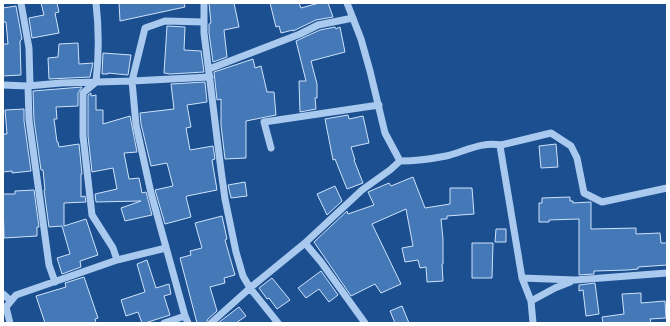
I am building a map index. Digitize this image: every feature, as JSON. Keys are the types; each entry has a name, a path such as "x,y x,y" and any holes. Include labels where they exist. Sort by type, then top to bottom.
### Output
{"street":[{"path":"22,3 29,48 29,126 49,266 55,282"},
{"path":"96,3 98,37 96,82 82,93 83,136 92,215 113,248 117,260"},
{"path":"204,3 204,33 225,199 236,252 243,276 250,288 278,323"},
{"path":"347,3 370,71 385,133 400,161"},
{"path":"3,86 132,81 209,73 318,25 353,18"},
{"path":"164,323 186,320 151,193 136,125 132,81 146,28 165,21 204,22"},
{"path":"272,148 264,122 379,105"},
{"path":"211,323 250,288 305,243 362,190 400,161 417,161 445,156 492,143 501,145 552,133 571,146 577,158 584,193 602,202 667,188"},
{"path":"501,145 522,278 531,300 533,323"},
{"path":"305,243 321,262 365,323"},
{"path":"6,305 16,295 117,260 166,248"},
{"path":"522,278 575,280 667,273"},
{"path":"531,300 575,280"},
{"path":"3,294 10,323"}],"building":[{"path":"41,3 57,3 59,12 55,13 59,33 32,38 29,18 44,15"},
{"path":"119,3 184,3 185,7 120,21"},
{"path":"209,3 234,3 239,27 224,30 227,57 213,62 209,33 209,24 211,23"},
{"path":"270,3 299,3 301,8 319,3 328,3 333,17 316,20 293,31 281,33 279,26 276,27"},
{"path":"16,6 22,39 20,41 21,75 3,76 3,44 8,44 6,22 3,22 3,8"},
{"path":"167,26 185,27 184,50 201,51 204,72 164,73"},
{"path":"335,27 336,29 340,27 345,52 311,61 317,84 317,98 315,98 316,109 300,112 299,81 306,81 296,41 320,30"},
{"path":"78,43 79,64 93,63 90,77 49,79 48,58 58,57 59,44"},
{"path":"103,53 131,55 128,75 108,73 102,74"},
{"path":"253,59 255,68 261,66 267,92 274,92 276,115 246,121 246,158 225,159 221,125 221,99 217,100 214,72"},
{"path":"205,82 207,102 187,105 191,127 186,128 190,150 213,146 215,159 212,160 217,190 187,196 191,217 165,224 155,190 173,186 167,163 151,166 141,124 140,113 174,109 171,84"},
{"path":"82,87 78,93 78,106 56,107 57,119 54,119 59,147 79,144 82,174 81,197 85,196 86,202 64,203 64,226 86,219 98,255 80,261 81,267 62,274 57,258 70,254 62,226 49,227 43,170 41,170 34,120 33,91"},
{"path":"91,93 91,96 96,95 96,110 103,110 103,124 130,116 137,152 124,153 129,179 139,178 142,193 146,192 152,215 125,221 121,208 141,201 96,202 95,194 117,189 113,168 92,172 88,136 88,95"},
{"path":"24,109 24,121 31,171 12,173 12,171 3,172 3,134 7,134 5,110"},
{"path":"348,115 349,119 363,116 369,143 351,147 354,160 363,183 347,189 335,159 333,160 325,119"},
{"path":"556,144 558,167 541,168 539,146"},
{"path":"413,177 425,208 450,204 450,188 472,188 474,214 447,216 447,219 441,219 443,239 443,281 427,282 426,267 420,268 418,260 405,262 402,248 413,246 406,209 372,224 401,284 381,293 375,284 351,296 314,242 347,211 348,214 374,205 368,192 389,183 391,186"},
{"path":"245,182 247,196 231,198 228,185"},
{"path":"335,186 342,201 327,215 317,194"},
{"path":"34,190 39,227 37,227 37,236 4,238 3,194 15,194 15,191"},
{"path":"570,197 570,201 573,201 573,203 591,202 591,229 636,228 636,234 660,233 661,243 667,243 667,265 638,267 638,269 628,270 594,271 594,274 579,275 579,219 549,220 549,222 539,222 539,203 542,203 542,198"},
{"path":"222,216 227,239 225,240 235,275 224,278 225,283 210,287 217,311 208,319 206,323 197,323 180,258 191,255 190,251 202,248 195,223"},
{"path":"496,229 506,229 506,242 495,242"},
{"path":"472,243 493,243 492,278 472,278"},
{"path":"147,260 156,288 169,284 171,294 164,296 170,315 142,323 138,312 126,316 121,300 145,292 137,264"},
{"path":"321,271 338,295 329,302 319,289 306,298 298,288"},
{"path":"84,277 98,318 95,319 96,323 45,323 36,296 66,287 65,283"},
{"path":"272,278 290,300 277,309 259,288"},
{"path":"595,283 599,314 586,316 583,290 579,291 579,285"},
{"path":"641,293 641,303 665,301 666,318 650,319 651,323 603,323 602,317 624,314 622,294"},
{"path":"402,306 409,323 395,323 390,311"},
{"path":"239,307 246,316 236,323 218,323"}]}
